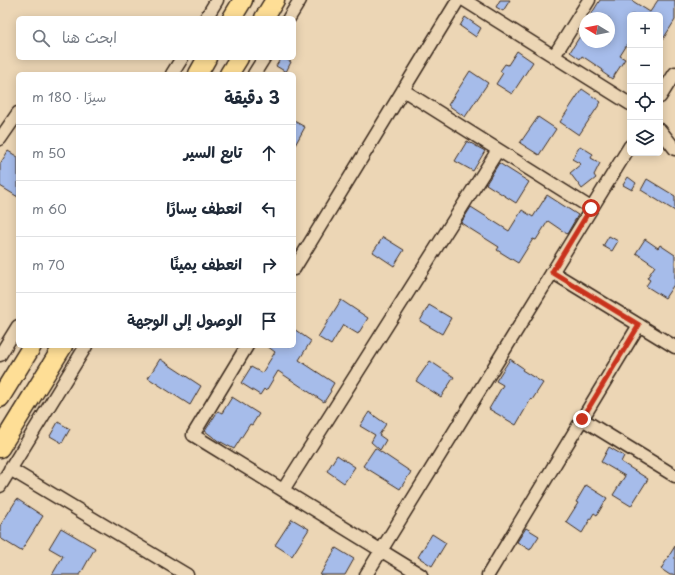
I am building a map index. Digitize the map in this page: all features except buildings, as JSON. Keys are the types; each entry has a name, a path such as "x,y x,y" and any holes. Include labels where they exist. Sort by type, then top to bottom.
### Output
{"main road":[{"path":"233,16 243,0"},
{"path":"265,16 275,0"},
{"path":"199,72 206,60"},
{"path":"230,72 238,60"},
{"path":"0,398 31,348"},
{"path":"0,448 62,348"}],"street":[{"path":"207,16 218,0"},
{"path":"290,16 300,0"},
{"path":"296,266 458,0"},
{"path":"464,0 627,102"},
{"path":"554,56 589,0"},
{"path":"173,72 181,60"},
{"path":"255,72 263,60"},
{"path":"663,92 675,73"},
{"path":"403,90 591,208"},
{"path":"0,139 16,116"},
{"path":"663,134 675,149"},
{"path":"283,490 498,150"},
{"path":"366,575 627,151"},
{"path":"552,272 675,347"},
{"path":"488,575 639,325"},
{"path":"0,355 16,329"},
{"path":"0,486 85,348"},
{"path":"246,348 193,435 421,575"},
{"path":"582,419 675,476"},
{"path":"10,469 187,575"}],"route":[{"path":"582,419 639,325 552,272 591,208"}]}
